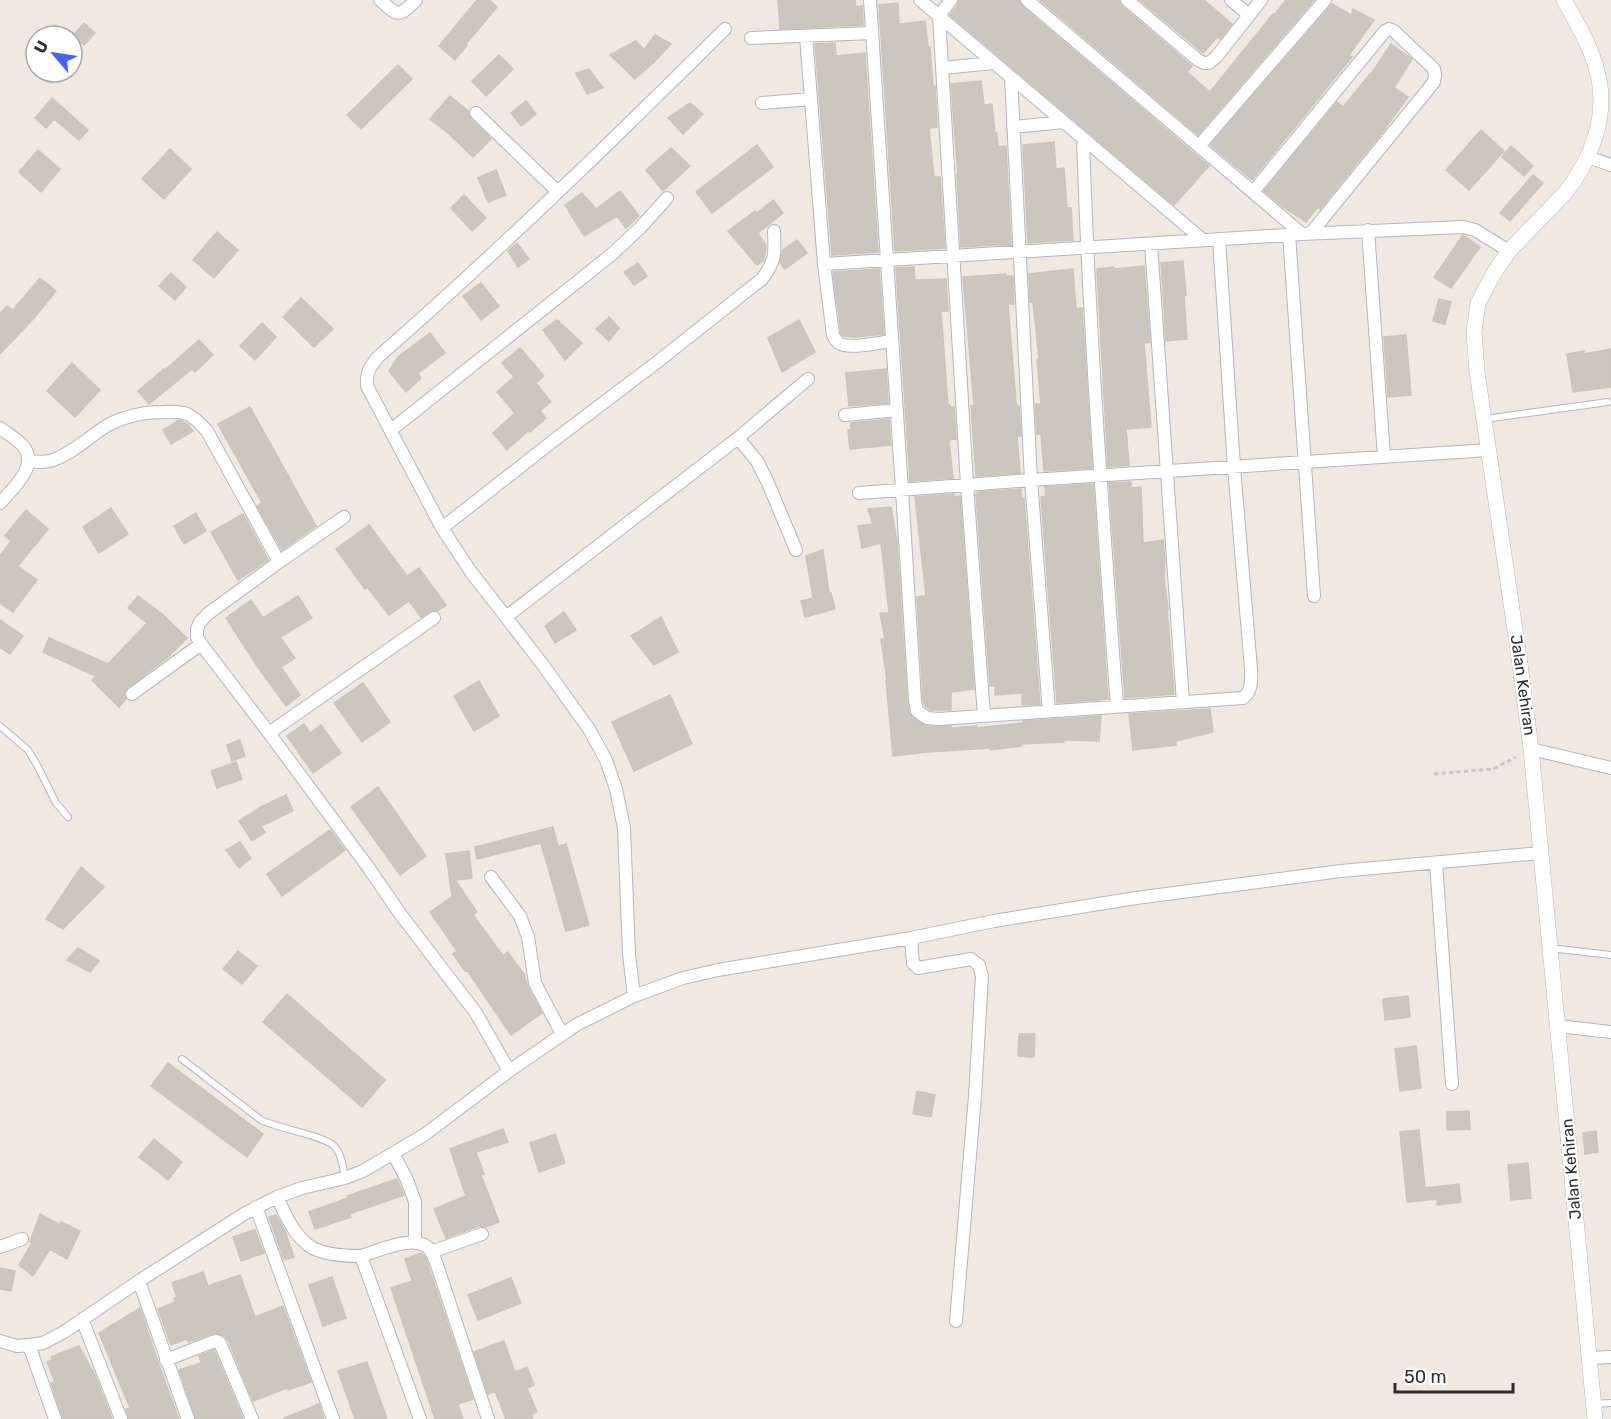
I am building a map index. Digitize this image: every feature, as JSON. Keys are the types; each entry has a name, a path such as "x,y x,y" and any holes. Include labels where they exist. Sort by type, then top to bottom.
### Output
{"street":[{"path":"380,0 399,14 416,0"},
{"path":"870,0 915,700 917,711 927,718 1243,698 1248,694 1251,688 1251,669 1234,467 1219,239"},
{"path":"920,0 1203,240"},
{"path":"951,0 939,16 952,256 984,716"},
{"path":"1027,0 1253,192 1307,233"},
{"path":"1127,0 1204,63 1209,63 1217,56 1261,0"},
{"path":"1231,0 1250,15"},
{"path":"1199,146 1325,0"},
{"name":"Jalan Kehiran","path":"1566,1 1597,69 1601,87 1596,136 1588,157 1574,182 1509,251 1494,273 1478,303 1474,332 1477,372 1531,749 1594,1412"},
{"path":"634,996 629,954 624,828 616,789 606,760 588,729 543,665 471,572 442,528 367,386 366,377 378,357 461,284 558,192 724,28"},
{"path":"1253,192 1385,31 1389,29 1394,31 1434,69 1434,82 1307,233"},
{"path":"751,38 872,33"},
{"path":"806,36 824,264 833,335 837,342 850,346 892,341"},
{"path":"942,68 994,63"},
{"path":"1011,77 1031,480 1049,711"},
{"path":"762,103 811,99"},
{"path":"476,113 558,192"},
{"path":"1013,127 1064,122"},
{"path":"1083,138 1086,248 1117,707"},
{"path":"1588,157 1611,165"},
{"path":"391,430 611,255 667,198"},
{"path":"824,264 1289,234 1463,227 1475,230 1509,251"},
{"path":"1368,230 1384,457"},
{"path":"442,528 762,279 771,267 775,253 774,231"},
{"path":"1289,234 1314,596"},
{"path":"1150,243 1183,702"},
{"path":"506,617 738,438 808,379"},
{"path":"844,415 897,410"},
{"path":"29,461 51,461 109,425 129,416 178,411 190,414 207,431 279,562"},
{"path":"0,428 25,448 29,461 29,466 23,475 0,503"},
{"path":"738,438 757,461 796,550"},
{"path":"859,494 1031,480 1489,450"},
{"path":"344,517 209,613 200,622 197,637 401,915 476,1013 504,1062"},
{"path":"269,733 434,618"},
{"path":"132,694 201,644"},
{"path":"1531,749 1611,768"},
{"path":"0,1341 17,1346 29,1346 43,1343 64,1332 139,1281 256,1207 302,1188 345,1178 363,1171 424,1135 504,1062 560,1030 634,996 683,978 994,921 1136,898 1293,877 1540,853"},
{"path":"1436,863 1452,1084"},
{"path":"491,877 520,916 528,937 535,983 560,1030"},
{"path":"911,938 913,963 918,968 971,959 979,965 982,975 975,1096 956,1321"},
{"path":"1558,1026 1611,1032"},
{"path":"393,1153 415,1202 416,1243"},
{"path":"277,1197 297,1233 311,1247 342,1256 361,1256 406,1242 427,1247 437,1265 488,1419"},
{"path":"256,1207 333,1419"},
{"path":"431,1252 482,1234"},
{"path":"361,1256 420,1419"},
{"path":"139,1281 188,1419"},
{"path":"82,1319 121,1419"},
{"path":"166,1360 212,1342 220,1343 252,1419"},
{"path":"29,1346 55,1419"},
{"path":"1589,1358 1611,1356"}],"lane":[{"path":"1484,420 1608,402"},
{"path":"0,726 28,750 56,803 68,817"},
{"path":"1549,948 1611,955"},
{"path":"182,1059 261,1120 333,1145 339,1153 345,1178"},
{"path":"1594,1412 1611,1403"}],"path":[{"path":"1434,774 1493,769 1531,749"}],"building":[{"path":"477,0 489,0 497,7 455,60 439,46"},
{"path":"778,0 855,0 856,7 862,6 863,25 780,29"},
{"path":"959,0 1019,0 1022,6 1209,166 1174,205 950,15"},
{"path":"1040,0 1119,0 1122,6 1192,66 1187,72 1210,92 1286,0 1314,0 1198,135"},
{"path":"1140,0 1204,0 1232,24 1220,39 1217,37 1203,53"},
{"path":"898,3 899,24 925,21 928,47 930,47 937,127 929,128 934,177 940,177 945,248 895,251 879,5"},
{"path":"1332,4 1351,15 1353,9 1374,20 1349,55 1352,57 1252,180 1210,145"},
{"path":"84,23 95,33 84,45 84,24"},
{"path":"655,35 671,44 635,79 610,55 636,41 644,50"},
{"path":"835,43 836,56 865,53 878,252 832,255 815,44"},
{"path":"1391,44 1412,59 1394,88 1408,97 1320,209 1318,207 1306,222 1264,191 1337,102 1343,107 1371,74"},
{"path":"499,55 513,69 486,96 472,81"},
{"path":"398,65 412,79 361,129 347,115"},
{"path":"589,69 603,88 587,94 576,73"},
{"path":"981,81 984,105 992,104 998,147 1006,146 1011,244 961,247 951,84"},
{"path":"450,96 468,111 470,118 491,139 473,157 430,119"},
{"path":"52,98 88,130 79,140 54,119 46,128 35,118"},
{"path":"526,101 536,114 521,126 511,113"},
{"path":"690,103 703,114 683,134 668,118"},
{"path":"1481,130 1504,151 1469,190 1446,170"},
{"path":"1054,142 1056,169 1064,168 1067,208 1071,208 1073,240 1028,243 1023,145"},
{"path":"757,145 773,167 712,213 696,192"},
{"path":"1511,146 1533,166 1524,176 1502,157"},
{"path":"671,148 690,166 663,191 646,170"},
{"path":"170,149 191,169 164,199 142,179"},
{"path":"38,150 60,169 41,192 19,172"},
{"path":"496,170 506,195 488,202 478,178"},
{"path":"1533,175 1543,183 1510,221 1500,213"},
{"path":"620,191 639,216 626,228 617,216 584,236 565,205 582,193 596,209"},
{"path":"464,195 486,218 472,231 451,208"},
{"path":"773,200 783,213 758,233 766,246 764,260 757,265 728,231"},
{"path":"217,232 238,250 214,278 193,260"},
{"path":"1463,235 1480,247 1451,288 1434,277"},
{"path":"797,240 807,253 785,269 780,263 783,250"},
{"path":"517,243 529,259 518,267 508,251"},
{"path":"1183,261 1187,339 1166,341 1161,263"},
{"path":"638,263 647,276 634,285 624,272"},
{"path":"1144,266 1150,342 1144,343 1151,427 1126,429 1129,465 1108,467 1097,269"},
{"path":"914,267 915,280 946,279 948,311 941,311 948,406 954,407 956,439 949,440 953,478 910,481 896,268"},
{"path":"879,269 884,334 843,336 833,272"},
{"path":"1073,269 1076,309 1082,308 1092,468 1044,471 1041,434 1037,434 1035,404 1041,404 1037,360 1039,359 1033,302 1030,302 1029,274"},
{"path":"171,273 186,287 175,300 159,286"},
{"path":"1006,274 1006,276 1013,276 1014,304 1008,304 1016,403 1019,406 1021,436 1017,436 1020,473 976,476 971,406 974,405 963,277"},
{"path":"40,278 56,291 0,354 0,314 7,306 13,310"},
{"path":"481,283 499,306 481,320 463,296"},
{"path":"301,298 333,329 314,347 283,317"},
{"path":"1439,299 1451,302 1445,324 1433,321"},
{"path":"609,317 619,328 609,341 596,329"},
{"path":"557,320 582,343 565,360 543,330"},
{"path":"799,320 815,352 782,372 768,338"},
{"path":"262,323 276,337 255,360 240,346"},
{"path":"430,333 445,353 418,373 421,378 406,392 389,371 398,357"},
{"path":"1406,335 1411,395 1388,397 1384,337"},
{"path":"199,340 213,355 195,372 192,369 149,404 138,391"},
{"path":"520,348 544,376 536,383 551,402 540,411 546,418 507,450 493,433 515,413 497,392 514,377 502,363"},
{"path":"1611,349 1611,387 1573,392 1567,354 1584,351 1584,354"},
{"path":"72,363 100,390 75,417 47,391"},
{"path":"886,369 888,403 849,406 846,373"},
{"path":"250,407 316,526 282,550 257,506 262,503 218,424"},
{"path":"889,419 891,445 850,449 848,430 851,430 851,423"},
{"path":"179,420 188,424 193,431 171,444 163,430"},
{"path":"1131,482 1131,488 1141,487 1143,543 1163,540 1174,694 1125,698 1109,483"},
{"path":"1093,484 1108,699 1057,703 1041,497 1046,496 1045,487"},
{"path":"1021,489 1022,499 1024,498 1040,704 1022,705 1022,693 995,695 995,686 990,686 976,494"},
{"path":"954,494 954,497 960,496 974,689 951,692 951,710 930,710 925,706 923,699 917,597 926,596 915,497"},
{"path":"891,507 897,541 907,701 912,717 926,726 951,726 951,728 977,726 977,728 1023,723 1023,721 1101,716 1099,741 1064,740 1064,742 1021,744 1021,746 991,750 991,748 893,756 881,639 885,639 880,613 889,613 881,543 862,548 858,526 873,524 868,509"},
{"path":"111,508 128,534 99,553 83,527"},
{"path":"26,510 48,529 18,566 37,580 13,612 0,603 0,556 11,541 5,536"},
{"path":"196,513 206,531 184,544 174,526"},
{"path":"243,514 268,560 238,580 211,532"},
{"path":"369,525 407,576 419,568 446,605 438,611 433,610 421,617 409,601 389,615 367,587 365,589 336,549"},
{"path":"823,550 829,593 831,593 835,609 805,617 801,601 813,598 806,556"},
{"path":"138,596 162,614 187,638 167,658 127,688 124,694 126,699 119,707 92,680 96,676 43,652 49,638 108,664 147,623 128,608"},
{"path":"298,596 312,618 280,637 295,658 281,667 300,695 286,706 226,618 251,600 263,618"},
{"path":"564,612 576,630 555,643 545,626"},
{"path":"661,617 678,652 654,665 631,636"},
{"path":"0,620 23,636 10,654 0,647"},
{"path":"479,681 499,716 474,731 454,696"},
{"path":"363,683 390,722 362,742 334,703"},
{"path":"670,695 692,744 634,771 612,722"},
{"path":"1210,709 1213,732 1176,741 1176,745 1133,750 1129,714"},
{"path":"304,724 310,733 321,725 341,753 313,773 287,736"},
{"path":"240,740 245,756 232,761 227,745"},
{"path":"236,762 242,779 217,788 211,771"},
{"path":"378,787 426,856 400,875 351,807"},
{"path":"286,795 293,811 261,826 265,832 252,841 239,821"},
{"path":"553,827 558,846 566,844 589,925 566,931 541,843 477,859 475,847"},
{"path":"330,830 345,850 282,896 267,874"},
{"path":"240,842 251,858 239,868 226,850"},
{"path":"469,851 472,878 455,880 477,912 473,915 503,956 508,952 524,974 528,987 542,1013 511,1035 467,970 465,971 453,954 457,951 430,912 452,897 446,854"},
{"path":"81,867 104,887 63,929 46,919"},
{"path":"78,948 99,961 90,972 67,960"},
{"path":"238,951 257,966 242,984 223,969"},
{"path":"287,994 385,1080 362,1107 263,1022"},
{"path":"1408,996 1410,1017 1385,1020 1383,999"},
{"path":"1019,1034 1035,1034 1034,1057 1018,1056"},
{"path":"1416,1046 1421,1088 1400,1091 1395,1049"},
{"path":"168,1063 263,1134 247,1157 151,1086"},
{"path":"917,1091 935,1095 931,1117 913,1114"},
{"path":"1469,1111 1470,1129 1447,1130 1447,1112"},
{"path":"503,1129 508,1142 476,1152 484,1174 481,1175 499,1222 485,1227 479,1226 446,1238 434,1209 466,1196 450,1149"},
{"path":"1419,1130 1425,1188 1459,1184 1461,1202 1437,1205 1437,1199 1407,1202 1400,1132"},
{"path":"1596,1131 1598,1152 1585,1154 1583,1133"},
{"path":"555,1134 565,1163 539,1172 530,1143"},
{"path":"154,1139 182,1162 168,1180 139,1157"},
{"path":"1528,1163 1531,1198 1511,1200 1508,1165"},
{"path":"397,1179 404,1195 349,1214 351,1217 315,1229 309,1212"},
{"path":"40,1214 60,1225 61,1222 80,1231 67,1259 50,1249 33,1276 19,1265 32,1243 30,1242"},
{"path":"276,1215 285,1231 294,1257 284,1260 269,1217"},
{"path":"255,1230 264,1253 241,1261 233,1237"},
{"path":"421,1253 426,1258 473,1399 458,1404 463,1419 435,1419 391,1288 412,1281 405,1259"},
{"path":"0,1268 15,1271 11,1291 0,1289"},
{"path":"203,1272 208,1286 240,1275 255,1317 283,1306 311,1382 253,1401 225,1336 215,1333 171,1345 158,1309 175,1302 174,1298 177,1297 172,1283"},
{"path":"332,1277 346,1318 323,1326 309,1285"},
{"path":"511,1278 521,1303 478,1320 468,1295"},
{"path":"140,1308 179,1419 129,1419 126,1409 130,1408 99,1333"},
{"path":"504,1341 515,1372 527,1367 534,1385 527,1388 537,1412 531,1414 533,1419 506,1419 495,1391 488,1394 474,1352"},
{"path":"79,1346 95,1375 112,1419 63,1419 51,1383 55,1382 47,1362 52,1360 51,1357"},
{"path":"214,1350 243,1419 196,1419 179,1370 201,1363 199,1356"},
{"path":"367,1362 387,1419 355,1419 338,1371"},
{"path":"319,1404 324,1419 284,1419 284,1418"}]}
